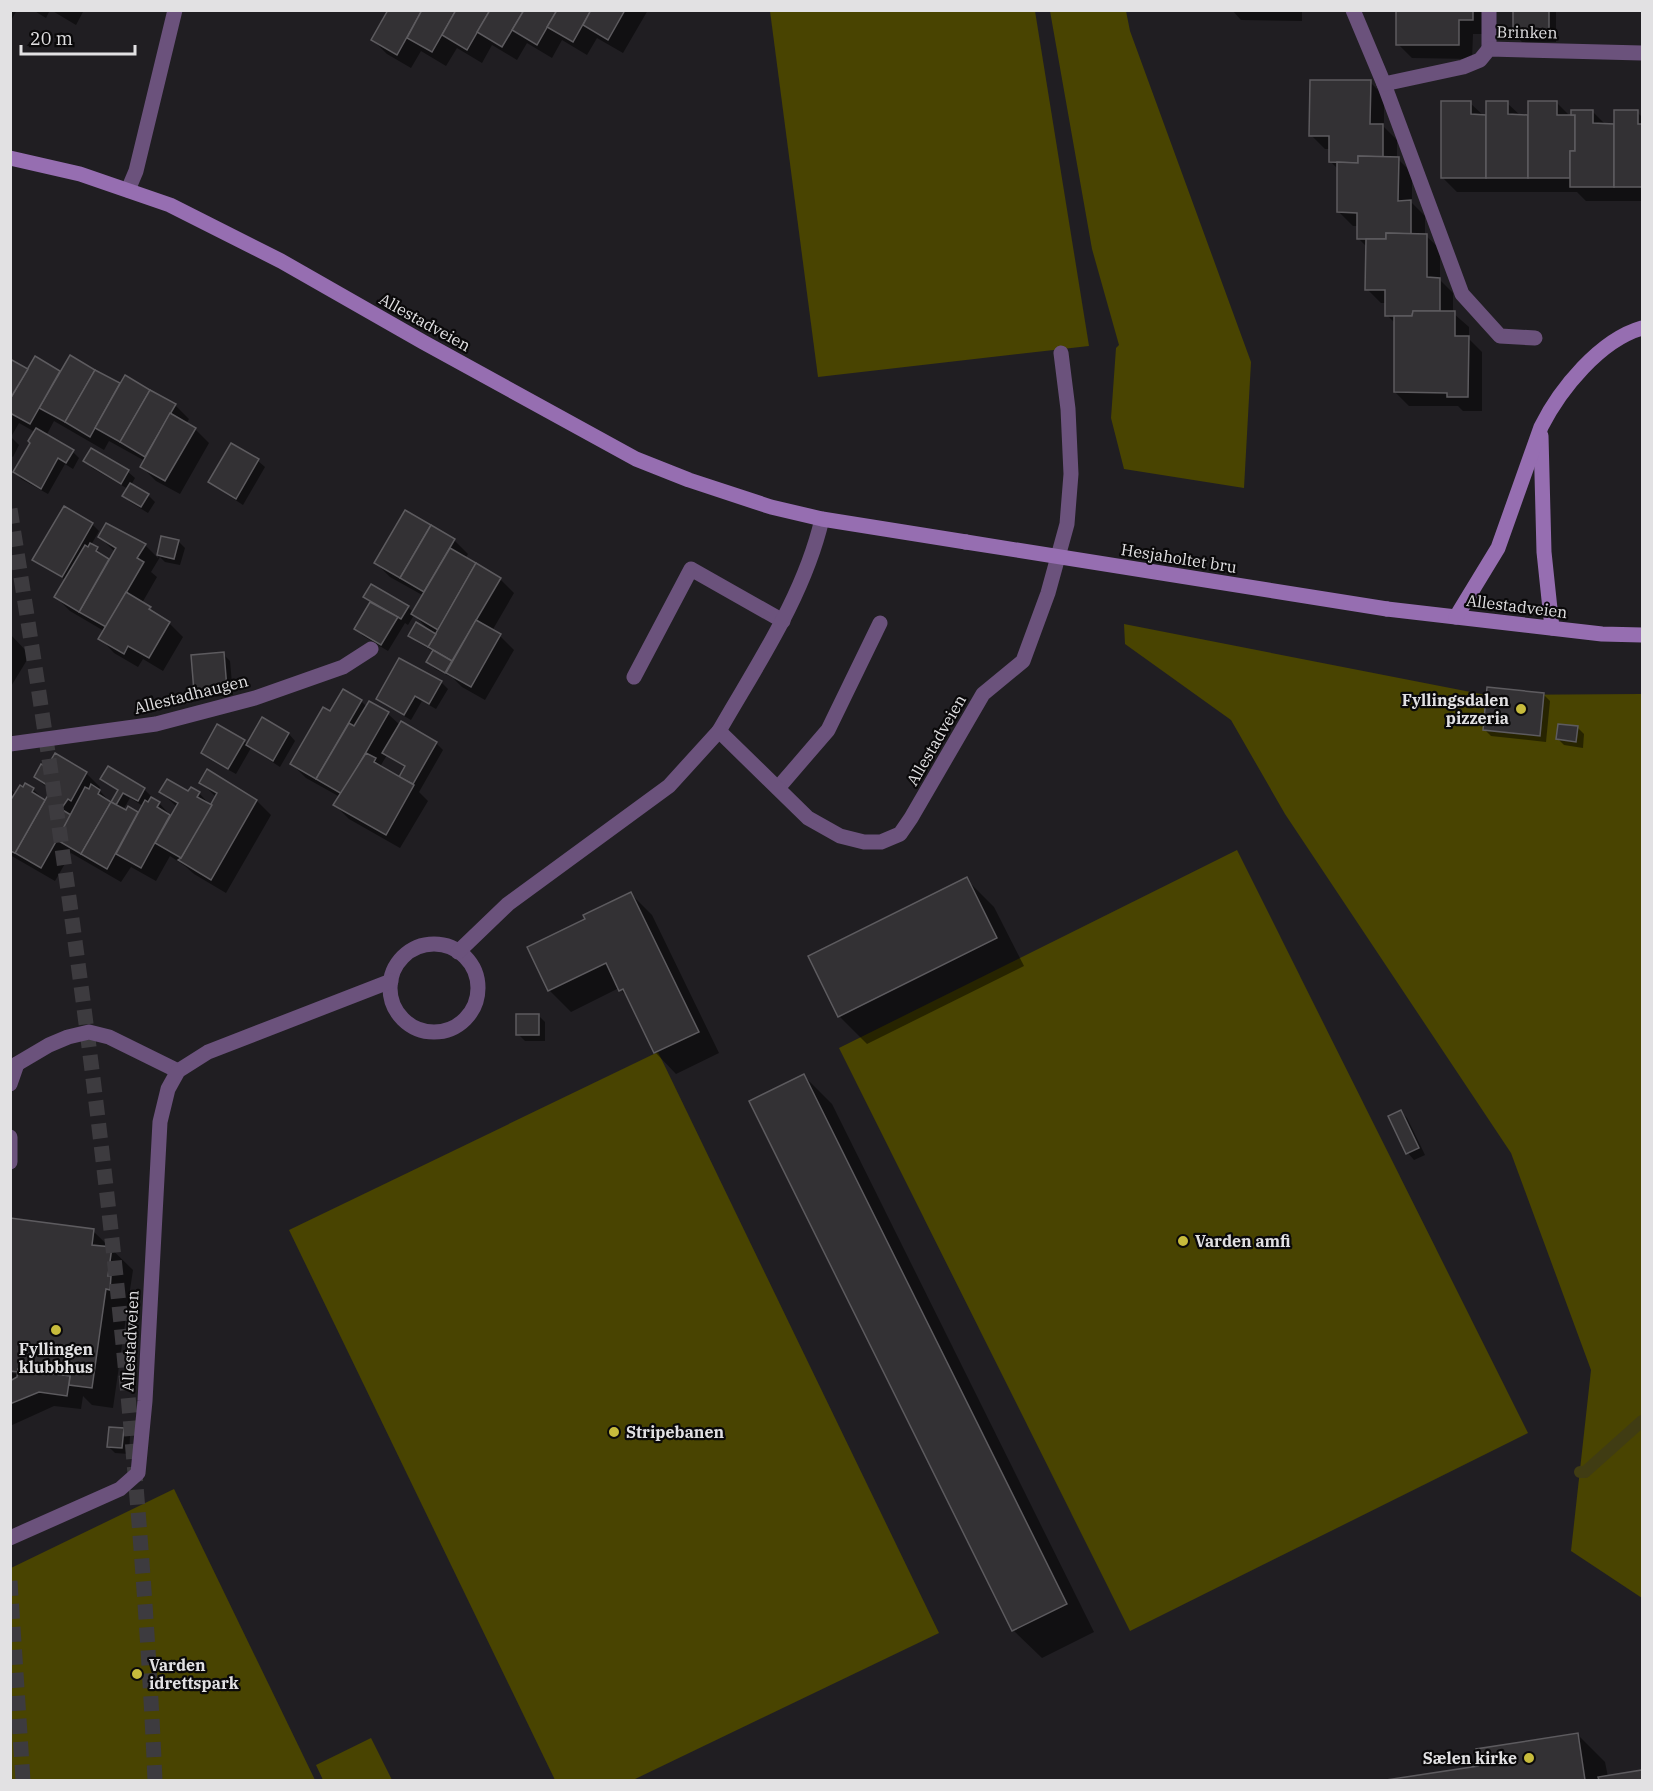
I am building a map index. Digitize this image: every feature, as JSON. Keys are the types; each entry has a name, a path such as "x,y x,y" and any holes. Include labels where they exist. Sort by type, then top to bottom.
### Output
{"main road":[{"name":"Allestadveien","path":"10,158 80,174 170,205 281,261 636,459 771,507 822,519 966,542"},
{"path":"1456,617 1498,548 1541,427 1549,411 1575,375 1603,349 1642,328"},
{"path":"1541,427 1544,552 1552,628"},
{"name":"Hesjaholtet bru","path":"966,542 1387,609"},
{"name":"Allestadveien","path":"1387,609 1602,634 1642,635"}],"street":[{"path":"128,190 136,171 175,10"},
{"path":"1353,10 1384,84 1462,294 1500,336 1535,338"},
{"path":"1489,10 1489,49"},
{"name":"Brinken","path":"1384,84 1463,67 1480,60 1489,49 1642,53"},
{"name":"Allestadveien","path":"719,731 808,818 840,836 864,843 881,842 900,834 983,694 1023,661 1048,593 1067,524 1070,463 1068,409 1061,353"},
{"path":"458,952 508,904 669,786 719,731 783,621 816,547 822,519"},
{"path":"634,677 691,569 783,621"},
{"path":"778,788 828,730 880,622"},
{"name":"Allestadhaugen","path":"10,744 156,723 255,698 343,667 371,649"},
{"path":"430,945 445,946 458,952 469,961 476,974 478,987 476,1002 470,1015 446,1031 431,1032 417,1029 405,1021 396,1010 391,996 391,981 395,968 416,948 430,945"},
{"path":"10,1084 14,1066 58,1041 89,1032 109,1037 178,1071 208,1052 391,981"},
{"name":"Allestadveien","path":"10,1538 120,1489 138,1473 145,1401 160,1122 168,1089 178,1071"},
{"path":"10,1137 10,1162"}],"shaded area":[{"path":"770,11 1035,11 1089,346 818,377"},
{"path":"1050,11 1126,11 1130,31 1251,362 1244,488 1124,469 1111,418 1116,348 1119,345 1092,249"},
{"path":"1124,624 1486,695 1642,694 1642,1598 1571,1551 1591,1370 1511,1153 1285,814 1231,720 1125,644"},
{"name":"Varden amfi","path":"1237,850 1528,1433 1130,1631 839,1048"},
{"name":"Stripebanen","path":"658,1052 939,1633 633,1780 555,1780 289,1230"},
{"name":"Varden idrettspark","path":"174,1489 315,1780 11,1780 11,1568"},
{"path":"371,1738 392,1780 323,1780 316,1765"}],"building":[{"path":"388,10 422,10 397,55 371,40"},
{"path":"422,10 456,10 432,52 407,38"},
{"path":"456,10 490,10 467,50 442,35"},
{"path":"490,10 524,10 502,47 477,32"},
{"path":"524,10 557,10 537,45 512,30"},
{"path":"557,10 591,10 573,42 547,27"},
{"path":"591,10 625,10 608,40 583,25"},
{"path":"1396,10 1473,10 1473,20 1459,20 1459,45 1396,45"},
{"path":"1513,10 1549,10 1549,36 1513,36"},
{"path":"1310,80 1371,80 1370,124 1383,124 1383,157 1358,156 1358,163 1329,162 1329,136 1309,136"},
{"path":"1441,101 1471,101 1471,114 1486,115 1486,178 1441,178"},
{"path":"1486,101 1508,101 1508,114 1528,115 1528,178 1486,178"},
{"path":"1528,101 1557,101 1557,115 1575,115 1575,151 1570,151 1570,178 1528,178"},
{"path":"1571,110 1593,110 1593,123 1614,124 1614,187 1570,187 1570,151 1575,151 1575,115 1571,115"},
{"path":"1614,110 1638,110 1638,124 1642,124 1642,187 1614,187"},
{"path":"1358,156 1399,157 1398,201 1411,200 1411,234 1386,233 1386,239 1357,239 1357,213 1337,212 1337,162 1358,163"},
{"path":"1386,233 1427,234 1427,277 1440,278 1440,311 1413,311 1412,316 1385,316 1385,290 1365,290 1366,239 1386,239"},
{"path":"1413,311 1455,311 1455,336 1469,336 1468,397 1447,397 1447,393 1394,392 1394,316 1412,316"},
{"path":"70,355 95,370 65,422 39,408"},
{"path":"35,356 60,371 30,424 10,413 10,399"},
{"path":"10,359 28,369 10,399"},
{"path":"95,370 120,383 90,437 65,422"},
{"path":"125,375 150,390 120,442 95,428"},
{"path":"150,390 176,404 145,457 120,442"},
{"path":"170,413 196,428 165,481 140,467"},
{"path":"36,428 74,450 66,463 58,458 41,489 13,472"},
{"path":"231,443 259,459 236,499 208,482"},
{"path":"91,448 129,470 121,484 83,461"},
{"path":"130,483 149,494 141,507 122,496"},
{"path":"64,506 93,523 62,577 32,560"},
{"path":"405,510 431,525 400,578 374,563"},
{"path":"106,523 146,544 137,558 144,562 106,627 79,612 116,548 98,537"},
{"path":"431,525 455,539 424,592 400,578"},
{"path":"161,536 179,540 174,559 157,555"},
{"path":"90,543 98,547 96,551 109,559 79,612 54,597 85,545 88,547"},
{"path":"450,548 476,563 438,630 411,614"},
{"path":"476,563 501,578 452,661 428,647"},
{"path":"371,584 409,606 401,619 363,597"},
{"path":"126,592 170,622 149,658 128,646 124,654 98,639"},
{"path":"370,602 398,617 381,645 354,629"},
{"path":"476,620 501,634 471,687 446,673"},
{"path":"416,622 436,634 428,647 408,636"},
{"path":"433,650 452,661 445,673 426,662"},
{"path":"224,652 227,689 194,692 191,655"},
{"path":"399,658 442,681 429,704 415,696 404,715 376,699"},
{"path":"1487,687 1544,693 1540,736 1483,730"},
{"path":"343,689 362,700 316,779 290,764 323,707 330,711"},
{"path":"369,701 389,712 342,794 316,779 349,723 354,726"},
{"path":"262,717 289,733 273,761 246,745"},
{"path":"401,721 437,742 413,784 399,777 405,766 382,753"},
{"path":"217,724 245,740 228,769 201,753"},
{"path":"1558,724 1578,726 1576,742 1556,739"},
{"path":"55,753 87,772 71,801 68,799 61,809 71,815 41,868 15,853 52,788 34,777 41,764 47,767"},
{"path":"366,753 376,758 374,762 414,785 386,835 333,805"},
{"path":"108,766 145,788 138,801 123,793 116,805 111,802 118,790 100,779"},
{"path":"207,769 257,800 211,880 178,860 217,793 199,783"},
{"path":"167,779 188,791 191,787 200,792 197,797 212,805 181,858 155,843 178,803 159,792"},
{"path":"25,783 34,788 32,792 45,800 15,853 10,851 10,801 20,785 23,787"},
{"path":"91,784 100,790 98,794 111,802 81,854 57,840 85,787 89,789"},
{"path":"151,797 160,802 157,807 170,815 141,868 116,854 145,800 148,802"},
{"path":"111,802 126,810 128,806 138,812 107,869 81,854"},
{"path":"967,877 997,938 838,1017 808,956"},
{"path":"631,892 699,1032 654,1053 623,989 619,991 606,963 548,991 527,947 585,919 583,915"},
{"path":"516,1014 539,1014 539,1035 516,1035"},
{"path":"804,1074 1067,1604 1012,1631 749,1101"},
{"path":"1401,1110 1419,1148 1406,1154 1388,1116"},
{"name":"Fyllingen klubbhus","path":"10,1218 94,1229 92,1245 112,1247 108,1276 111,1276 110,1290 106,1289 92,1388 69,1385 70,1376 18,1369 18,1372 10,1371"},
{"path":"18,1369 70,1376 67,1396 39,1392 10,1404 10,1381 17,1377"},
{"path":"109,1427 124,1428 122,1448 107,1447"},
{"name":"Sælen kirke","path":"1578,1733 1585,1780 1386,1780 1478,1766 1476,1749"},
{"path":"1642,1770 1642,1780 1599,1780 1598,1777"}],"waterway":[{"path":"1580,1472 1585,1472 1642,1421"}],"tunnel":[{"path":"10,509 59,825 101,1143 134,1461 155,1780"},
{"path":"10,1581 23,1780"}],"place":[{"name":"Fyllingsdalen pizzeria","path":"1521,709"},
{"name":"Varden amfi","path":"1183,1241"},
{"name":"Fyllingen klubbhus","path":"56,1330"},
{"name":"Stripebanen","path":"614,1432"},
{"name":"Varden idrettspark","path":"137,1674"},
{"name":"Sælen kirke","path":"1529,1758"}]}
